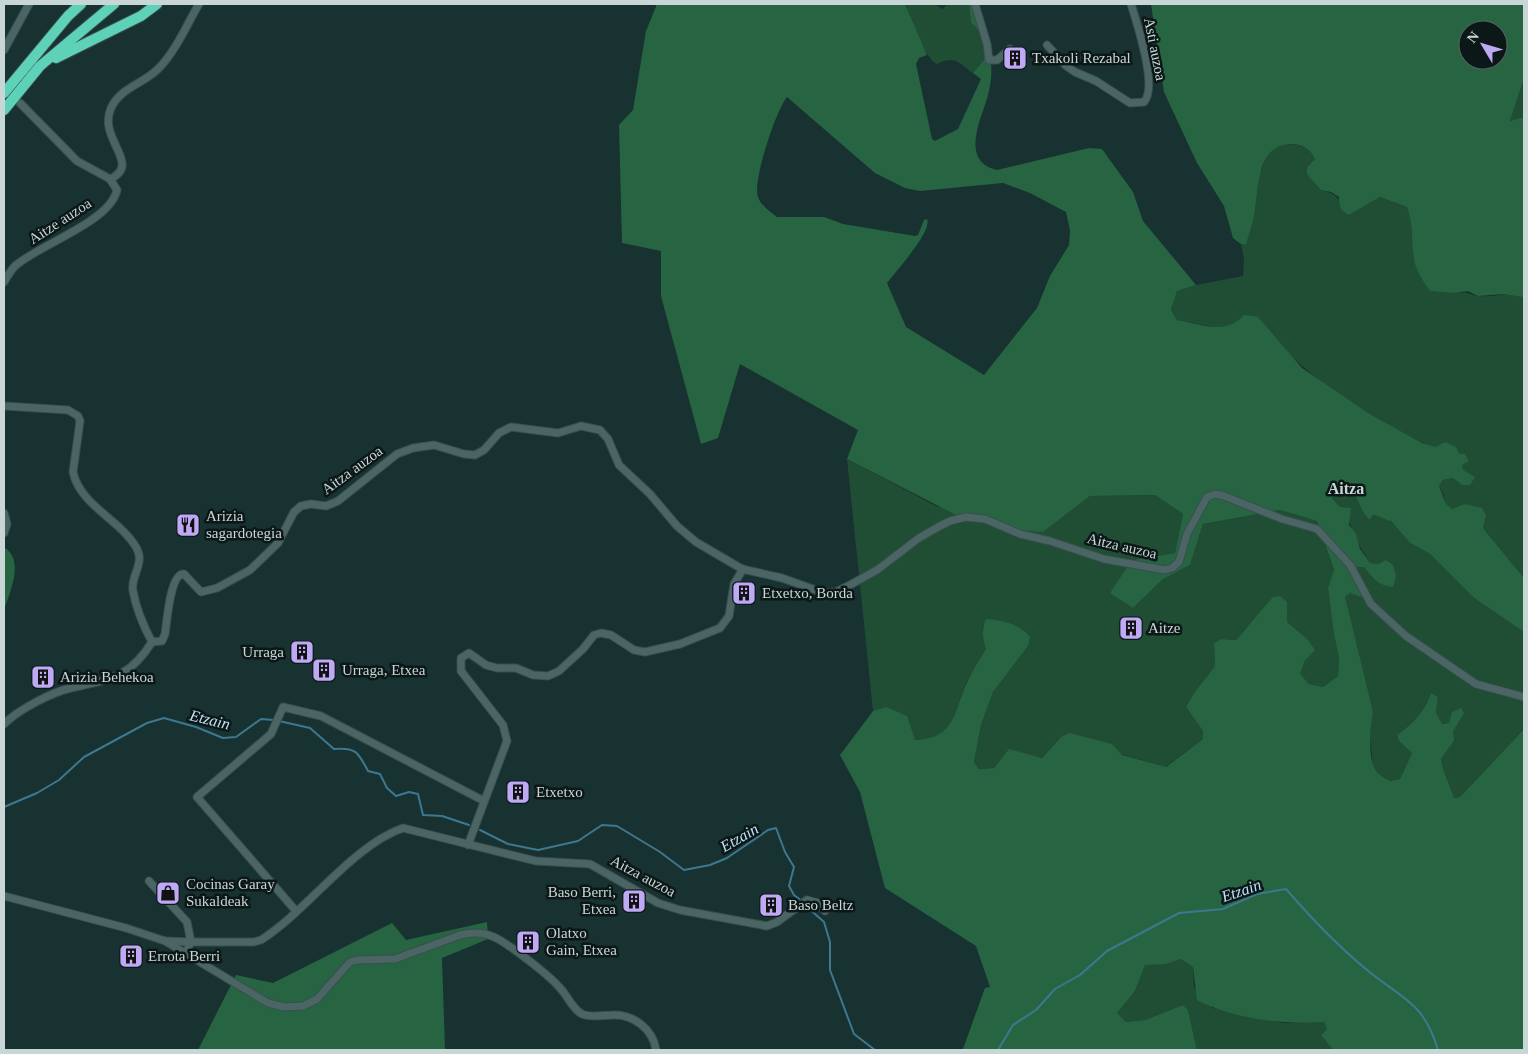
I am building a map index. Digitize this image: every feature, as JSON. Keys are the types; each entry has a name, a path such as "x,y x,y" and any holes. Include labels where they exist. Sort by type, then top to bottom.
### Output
{"highway":[{"path":"4,93 76,4"},
{"path":"68,16 81,4"},
{"path":"4,110 40,66 114,4"},
{"path":"40,66 141,16 157,4"}],"street":[{"path":"4,50 29,4"},
{"path":"20,103 77,161 110,179 119,175 122,163 108,132 106,122 111,106 125,90 144,80 164,62 199,4"},
{"path":"975,4 987,44 988,60 997,60 1010,49"},
{"name":"Asti auzoa","path":"1048,45 1065,65 1075,72 1096,81 1130,103 1144,102 1148,98 1150,88 1140,36 1131,4"},
{"name":"Aitze auzoa","path":"4,282 15,266 88,222 105,209 115,198 117,190 110,179"},
{"path":"4,406 68,410 78,416 80,421 72,472 74,479 87,498 137,548 140,561 133,591 152,642 125,672 100,683 64,690 31,705 4,724"},
{"name":"Aitza auzoa","path":"152,642 162,641 165,634 172,592 176,577 179,574 184,574 201,592 218,588 250,570 278,542 294,512 301,506 311,504 326,506 338,500 397,454 413,448 434,445 464,454 475,455 484,450 499,433 511,427 558,433 581,426 600,430 608,439 619,465 650,494 677,526 696,542 743,569 782,578 824,593 836,592 877,570 919,538 950,521 966,517 985,520 1020,534 1050,540 1104,559 1166,570 1179,562 1194,518 1207,497 1215,494 1282,519 1317,529 1350,565 1371,604 1406,636 1476,684 1524,697"},
{"path":"4,512 7,524 4,533"},
{"path":"468,845 507,741 502,725 461,671 461,658 469,653 486,665 497,668 516,668 533,675 548,676 559,672 594,635 601,633 611,635 634,650 645,652 680,644 720,628 729,616 734,584 743,569"},
{"path":"296,911 197,797 271,734 283,707 321,716 484,801"},
{"name":"Aitza auzoa","path":"165,941 254,942 261,940 389,833 403,828 536,861 590,864 658,903 680,910 767,926 777,922 807,900 818,904 825,911"},
{"path":"149,882 186,922 191,942 188,948 191,956"},
{"path":"4,896 126,928 165,941 268,1003 284,1007 303,1006 317,999 345,967 357,960 394,959 460,935 471,932 482,933 502,942 555,982 576,1010 583,1014 614,1014 636,1020 651,1036 656,1050"}],"green space":[{"path":"657,4 905,4 927,55 919,58 916,64 932,139 935,141 958,129 981,79 973,73 984,60 983,44 981,35 971,23 969,4 978,4 988,41 991,67 989,91 976,136 978,157 985,165 997,170 1089,148 1102,149 1133,192 1143,221 1196,285 1177,291 1171,310 1177,320 1204,326 1221,327 1237,321 1244,315 1258,317 1302,368 1368,413 1422,443 1436,447 1445,442 1456,447 1459,454 1465,454 1469,461 1462,465 1463,470 1475,477 1470,485 1462,485 1453,478 1443,480 1439,486 1446,504 1452,509 1464,504 1482,508 1486,516 1483,528 1524,578 1524,632 1474,598 1430,554 1410,543 1391,521 1373,515 1370,520 1362,510 1355,495 1347,487 1340,485 1334,488 1332,498 1340,507 1351,508 1349,525 1356,534 1360,549 1370,563 1379,564 1386,560 1393,565 1396,576 1393,587 1388,586 1376,581 1364,567 1356,567 1354,579 1364,598 1350,593 1345,597 1373,712 1370,734 1371,752 1377,772 1390,781 1400,779 1412,753 1399,741 1397,735 1417,717 1431,693 1438,697 1436,712 1442,724 1449,723 1452,712 1461,708 1464,713 1453,731 1454,741 1441,759 1454,798 1460,797 1524,729 1524,1050 1333,1050 1321,1035 1327,1029 1324,1022 1308,1023 1259,1019 1227,1012 1197,1000 1193,967 1181,959 1166,964 1145,965 1135,991 1117,1013 1126,1022 1145,1020 1183,1005 1188,1010 1197,1050 959,1050 963,1049 985,988 990,987 976,946 885,888 860,792 840,755 873,711 886,707 907,716 915,740 939,734 952,721 968,680 986,649 983,627 986,619 998,620 1016,626 1030,637 1028,646 993,692 981,725 974,762 979,769 994,768 1009,749 1042,758 1061,737 1069,733 1112,744 1122,755 1166,767 1203,739 1203,731 1186,707 1194,693 1215,666 1214,643 1221,639 1236,640 1273,597 1280,596 1287,602 1287,622 1308,640 1315,650 1305,660 1300,674 1309,684 1323,687 1338,676 1339,657 1328,588 1334,570 1317,521 1280,510 1203,524 1190,565 1163,579 1133,608 1110,593 1132,560 1175,553 1183,514 1155,495 1090,496 1043,532 1017,530 989,518 956,515 847,459 858,430 740,364 718,438 701,444 661,296 661,251 622,243 619,125 633,110 646,31","holes":["787,97 875,173 905,188 920,191 1003,183 1030,193 1066,212 1070,230 1069,245 1050,276 1037,308 984,375 906,327 887,283 925,232 927,219 924,220 918,235 915,236 843,224 824,217 777,217 764,206 758,197 758,177 766,146 782,104"]},
{"path":"905,4 934,4 943,9 947,4 969,4 971,23 981,35 984,55 984,60 973,73 956,61 948,60 937,64 932,61 923,47"},
{"path":"1151,4 1524,4 1524,78 1510,121 1524,117 1524,297 1504,294 1478,296 1468,291 1455,293 1430,291 1420,276 1415,263 1411,220 1407,207 1380,197 1349,215 1341,208 1339,197 1331,192 1321,190 1307,174 1307,167 1315,159 1308,150 1295,144 1280,146 1272,151 1266,159 1259,179 1255,211 1246,245 1241,244 1233,238 1224,206 1197,163 1164,92"},
{"path":"1524,78 1524,117 1510,121"},
{"path":"1280,144 1300,146 1312,154 1315,159 1307,167 1321,190 1331,193 1338,198 1349,215 1380,197 1407,207 1413,221 1414,260 1455,293 1464,292 1475,296 1514,294 1524,297 1524,578 1483,528 1486,516 1464,504 1452,509 1445,504 1444,495 1439,486 1443,480 1453,478 1462,485 1462,465 1468,461 1425,444 1374,417 1331,389 1291,356 1258,317 1224,329 1177,320 1171,310 1177,291 1196,285 1243,276 1244,259 1241,244 1246,245 1255,212 1259,176 1268,152"},
{"path":"847,459 936,506 1043,532 1090,496 1155,495 1183,514 1175,553 1132,560 1133,608 1163,579 1190,565 1203,524 1280,510 1317,521 1334,571 1328,588 1339,657 1338,676 1323,687 1309,684 1299,674 1305,660 1295,630 1287,622 1246,628 1236,640 1221,639 1214,643 1215,666 1194,693 1186,707 1203,731 1203,739 1165,767 1061,737 1042,758 1009,750 994,768 979,769 974,762 981,725 993,692 1028,646 983,626 985,653 968,679 952,720 947,728 939,734 915,740 886,707 873,711"},
{"path":"1340,484 1352,490 1365,515 1370,520 1373,515 1391,521 1410,543 1430,554 1474,598 1524,632 1524,729 1460,797 1454,798 1441,759 1454,741 1449,723 1442,724 1436,712 1438,697 1431,693 1417,717 1397,735 1399,741 1412,753 1400,779 1390,781 1378,774 1373,766 1369,728 1373,712 1353,641 1345,597 1350,593 1363,597 1354,579 1356,567 1364,567 1373,579 1379,564 1370,563 1354,534 1349,517 1332,498 1334,488"},
{"path":"4,547 14,560 15,568 12,586 4,610"},
{"path":"487,922 488,939 442,958 445,1050 198,1050 236,975 273,983 392,923 406,940"},
{"path":"1181,959 1193,967 1194,987 1213,1008 1284,1023 1324,1022 1327,1029 1321,1035 1333,1050 1197,1050 1188,1010 1183,1005 1145,1020 1126,1022 1116,1013 1135,991 1145,964 1166,964"}],"waterway":[{"name":"Etzain","path":"4,807 37,793 59,780 84,757 147,723 164,718 196,727 223,738 236,737 261,719 274,720"},
{"name":"Etzain","path":"279,721 310,728 334,749 347,749 356,752 368,771 380,774 387,788 396,796 409,792 418,794 423,815 442,816 469,825"},
{"name":"Etzain","path":"480,830 508,844 538,850 578,841 602,825 617,826 660,852 684,870 710,865 727,858 768,830 776,828 785,852 794,867 789,886 794,895 802,901"},
{"name":"Etzain","path":"998,1050 1013,1025 1036,1010 1055,989 1080,975 1107,951 1179,913 1223,909 1257,894 1286,889 1346,951 1419,1011 1426,1021 1438,1050"},
{"name":"Etzain","path":"805,905 824,922 830,942 830,970 854,1034 875,1050"}],"place":[{"name":"Txakoli Rezabal","path":"1015,58"},
{"name":"Arizia sagardotegia","path":"188,525"},
{"name":"Etxetxo, Borda","path":"744,593"},
{"name":"Aitze","path":"1131,628"},
{"name":"Urraga","path":"302,652"},
{"name":"Urraga, Etxea","path":"324,670"},
{"name":"Arizia Behekoa","path":"43,677"},
{"name":"Etxetxo","path":"518,792"},
{"name":"Cocinas Garay Sukaldeak","path":"168,893"},
{"name":"Baso Berri, Etxea","path":"634,901"},
{"name":"Baso Beltz","path":"771,905"},
{"name":"Olatxo Gain, Etxea","path":"528,942"},
{"name":"Errota Berri","path":"131,956"}],"district":[{"name":"Aitza","path":"1346,488"}]}
